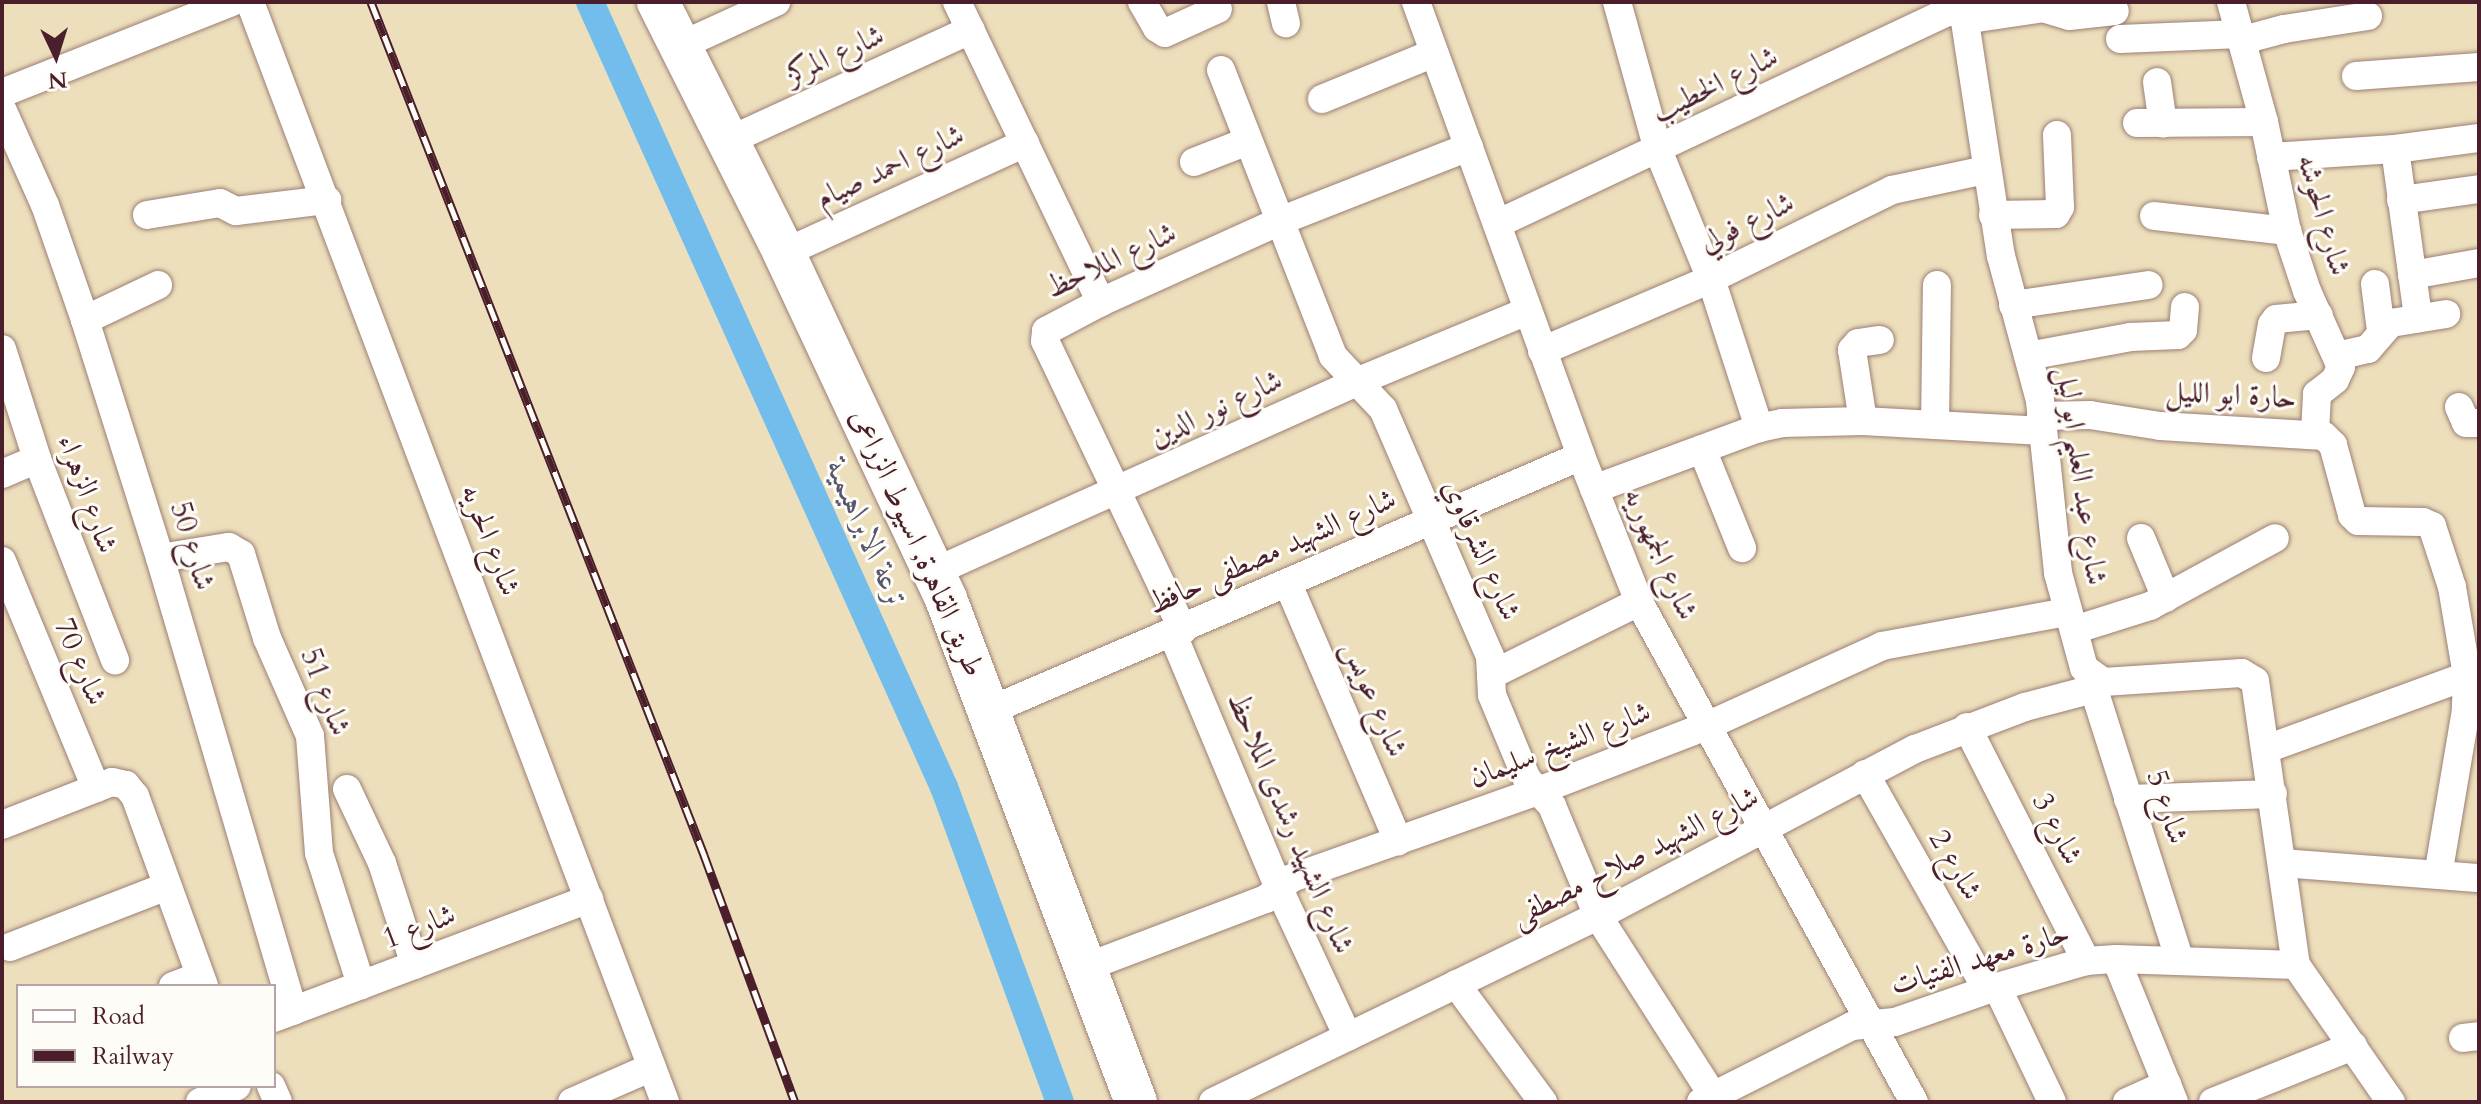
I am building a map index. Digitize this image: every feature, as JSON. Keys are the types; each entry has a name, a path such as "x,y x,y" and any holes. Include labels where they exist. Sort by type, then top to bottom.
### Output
{"highway":[{"name":"طريق القاهرة, اسيوط الزراعى","path":"658,2 784,253 934,572 991,710 1136,1102"}],"street":[{"path":"2,93 232,2"},
{"name":"شارع الحريه","path":"250,2 665,1102"},
{"path":"680,46 776,2"},
{"path":"957,2 1101,302"},
{"path":"1142,2 1157,28 1165,33 1218,9"},
{"name":"شارع الجمهوريه","path":"1416,2 1527,311 1639,602 1914,1102"},
{"path":"1617,2 1658,150 1711,279 1759,428"},
{"name":"شارع الحوشه","path":"2231,2 2264,122 2287,231 2337,356"},
{"name":"شارع الخطيب","path":"1497,224 1963,9 2043,8 2069,16 2115,11"},
{"name":"شارع عبد العليم ابو ليل","path":"1963,9 1993,215 2042,424 2055,553 2071,621 2091,682"},
{"path":"2120,39 2242,37 2368,16"},
{"name":"شارع المركز","path":"728,141 971,30"},
{"path":"1322,99 1434,53"},
{"path":"2356,76 2479,67"},
{"name":"شارع الشرقاوي","path":"1221,70 1333,356 1356,382 1376,398 1383,409 1490,656 1492,695 1527,779 1552,806 1598,916 1707,1099"},
{"path":"2157,82 2150,123 2264,122"},
{"name":"شارع 50","path":"2,109 45,205 85,320 160,558 276,984"},
{"path":"1993,215 2056,214 2060,207 2057,135"},
{"path":"2271,157 2395,149 2479,138"},
{"path":"1194,162 1248,141"},
{"name":"شارع احمد صيام","path":"784,253 1025,143"},
{"name":"شارع الملاحظ","path":"1178,632 1118,491 1044,336 1050,328 1101,302 1280,221 1469,147"},
{"path":"2395,149 2418,318"},
{"name":"شارع فولي","path":"1542,351 1711,279 1892,190 1985,170"},
{"path":"2401,200 2479,189"},
{"path":"147,215 220,203 236,211 327,200"},
{"path":"2154,216 2287,231"},
{"path":"2412,275 2479,263"},
{"path":"2375,284 2381,331"},
{"path":"85,320 158,285"},
{"path":"1935,425 1937,285"},
{"path":"2013,305 2149,285"},
{"path":"2028,356 2145,335 2178,335 2183,330 2185,307"},
{"name":"شارع نور الدين","path":"934,572 1356,382 1527,311"},
{"path":"2315,434 2317,394 2340,374 2337,356 2368,349 2391,323 2446,314"},
{"path":"2266,358 2276,319 2319,315"},
{"path":"1863,421 1851,354 1858,343 1880,340"},
{"name":"شارع الزهراء","path":"2,349 37,459 115,660"},
{"name":"حارة ابو الليل","path":"1594,489 1759,428 1805,420 1935,425 2042,424 2090,415 2160,426 2324,436 2333,445 2354,518 2362,523 2423,522 2432,526 2466,585 2467,676 2473,708 2438,875"},
{"path":"1702,449 1742,548"},
{"name":"شارع الشهيد مصطفى حافظ","path":"991,710 1581,456"},
{"path":"2,474 37,459"},
{"path":"2141,538 2166,598"},
{"name":"شارع الشيخ سليمان","path":"1084,968 1266,899 1292,878 1538,791 1709,725 1892,643 2071,621 2166,598 2275,538"},
{"name":"شارع 51","path":"160,558 229,547 241,554 263,627 310,736 314,752 314,823 319,853 361,985"},
{"name":"شارع 70","path":"2,561 104,785"},
{"name":"شارع عويس","path":"1288,584 1398,841"},
{"path":"1491,675 1639,602"},
{"name":"شارع الشهيد رشدى الملاحظ","path":"1178,632 1279,889 1348,1037"},
{"path":"2091,682 2249,675 2258,686 2296,965 2391,1102"},
{"path":"2266,749 2467,676"},
{"name":"شارع الشهيد صلاح مصطفى","path":"1213,1102 1598,916 1865,774 1967,727 2091,682"},
{"name":"شارع 5","path":"2091,682 2180,961"},
{"name":"شارع 3","path":"1967,727 2086,961"},
{"name":"شارع 2","path":"1865,774 1992,988 2052,1102"},
{"path":"2,825 104,785 126,785 135,796 202,981"},
{"path":"347,789 382,863 415,965"},
{"path":"2128,799 2273,794"},
{"path":"2283,863 2479,878"},
{"path":"10,947 167,886"},
{"name":"شارع 1","path":"284,1015 589,899"},
{"path":"2116,959 2170,1093 2127,1102"},
{"name":"حارة معهد الفتيات","path":"1707,1099 1852,1026 1895,1022 1992,988 2086,961 2116,959 2296,965"},
{"path":"1456,984 1543,1102"},
{"name":"شارع 50","path":"276,986 284,1015"},
{"path":"2213,1102 2353,1046"},
{"path":"572,1102 652,1067"},
{"path":"200,1102 232,1088"}],"waterway":[{"name":"ترعة الابراهيمية","path":"590,2 944,787 1060,1102"}],"railway":[{"path":"371,2 704,855 795,1102"}]}
